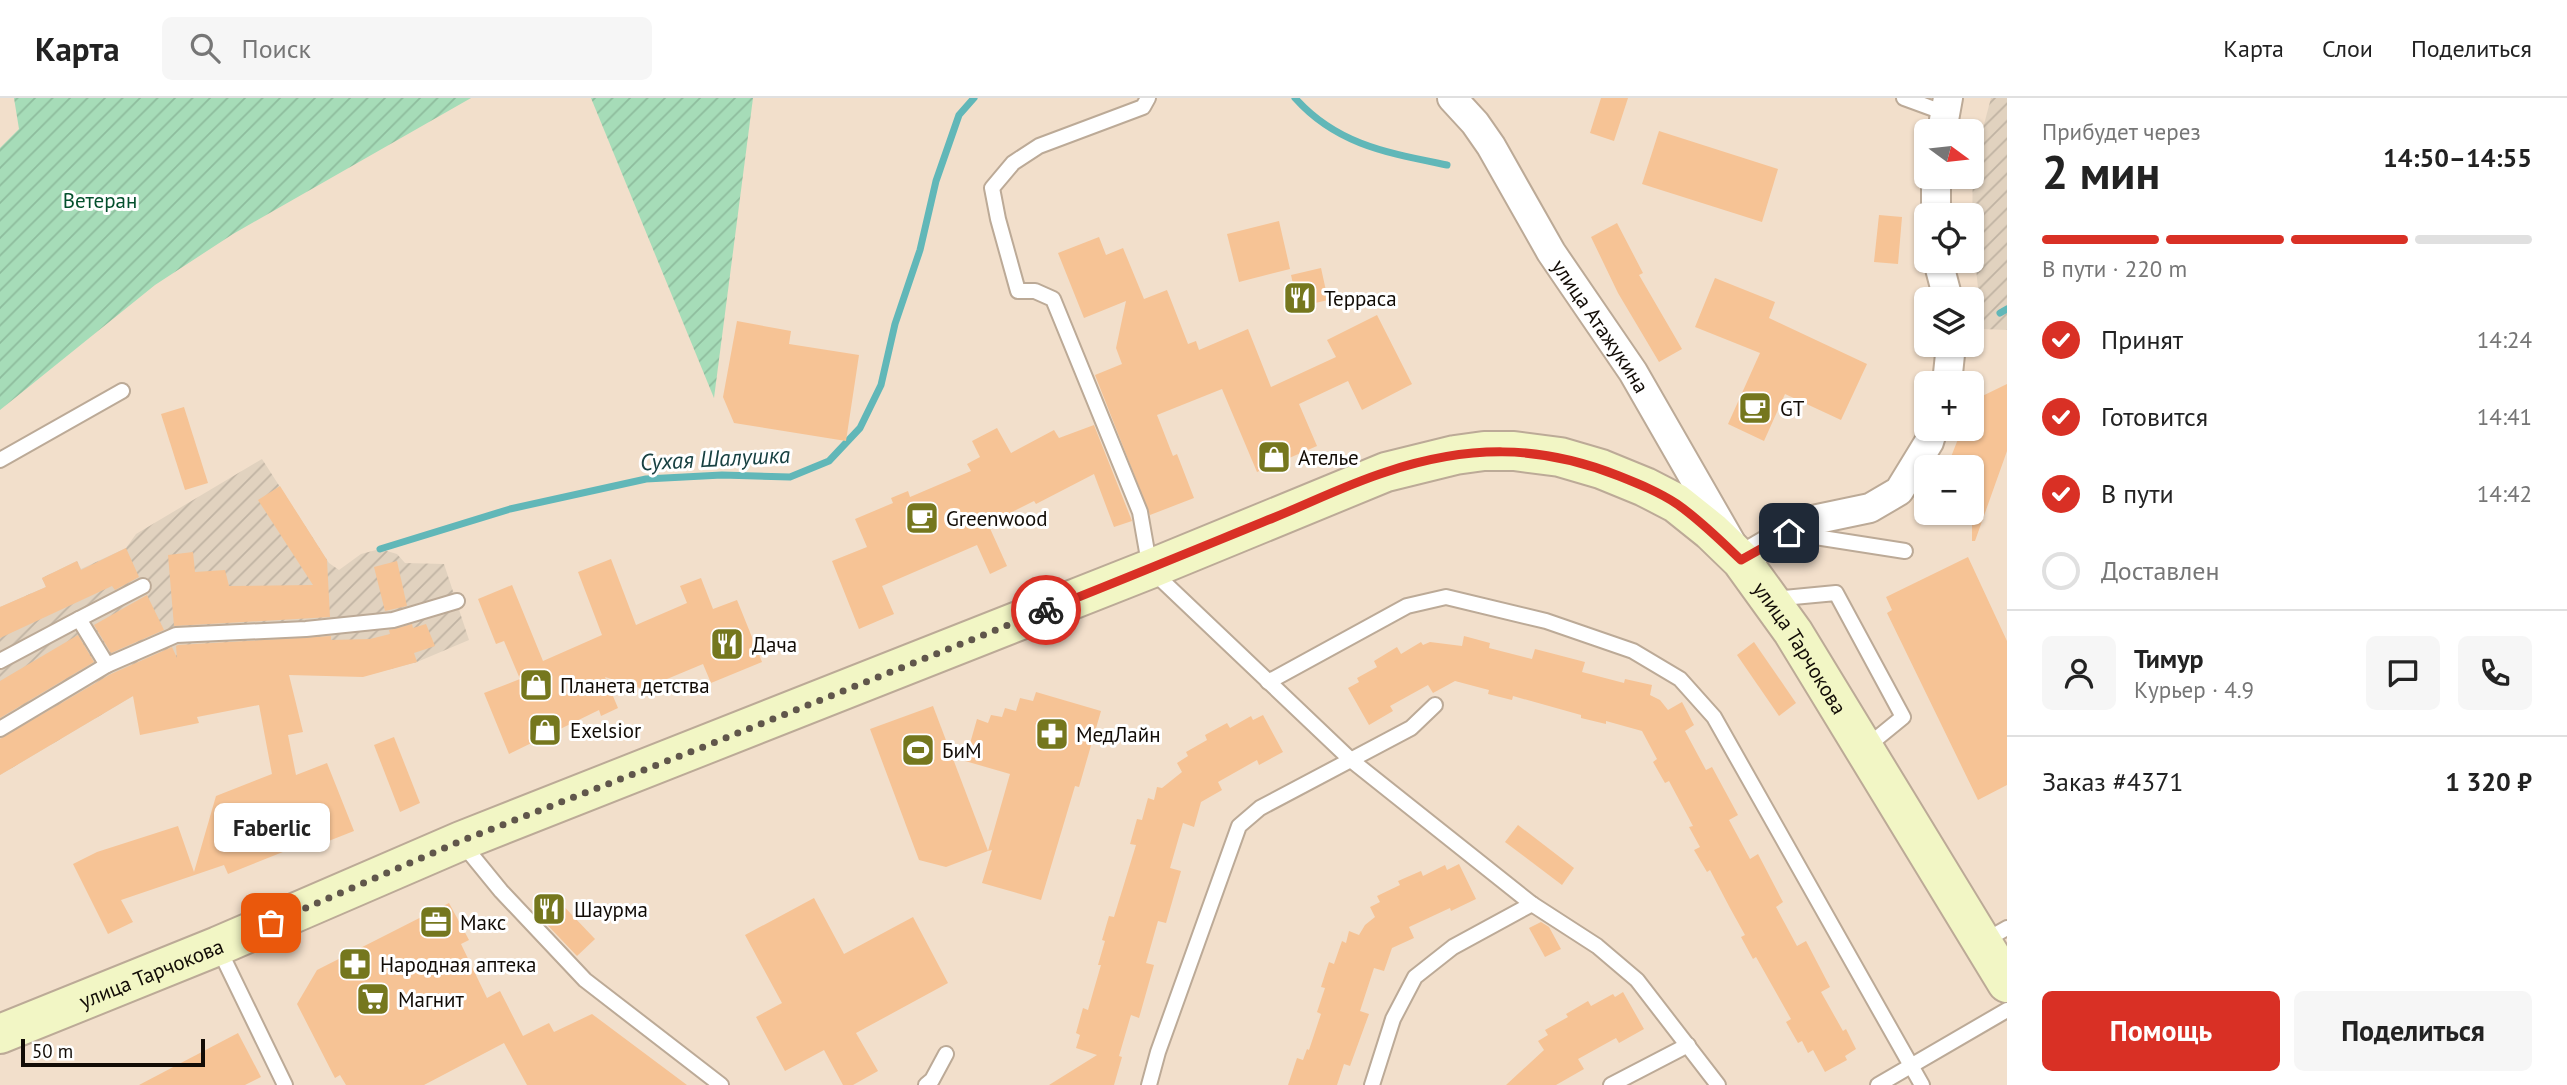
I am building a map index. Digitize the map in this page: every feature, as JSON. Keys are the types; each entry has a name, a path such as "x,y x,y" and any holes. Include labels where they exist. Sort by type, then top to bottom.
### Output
{"main road":[{"name":"улица Тарчокова","path":"0,1034 218,946 461,841 1150,569 1386,472 1455,455 1484,451 1514,451 1560,457 1601,469 1645,487 1676,503 1741,560 1770,599 1864,749 1994,935 2007,983"}],"street":[{"name":"улица Атажукина","path":"1452,98 1491,146 1551,252 1633,372 1741,560"},
{"path":"1741,560 1808,521 1870,508 1899,491 1929,441"}],"lane":[{"path":"1148,98 1143,107 1039,146 1013,163 992,188 1018,291 1035,291 1054,299 1140,512 1150,569 1351,760 1532,904 1597,946 1637,979 1718,1085"},
{"path":"1904,98 1945,114"},
{"path":"0,460 122,391"},
{"path":"1789,533 1905,551"},
{"path":"0,662 142,586"},
{"path":"1770,599 1836,593 1903,717 1864,749"},
{"path":"1268,682 1407,606 1446,597 1546,621 1633,651 1680,678 1714,717 1922,1085"},
{"path":"0,729 107,665 176,635 306,629 393,621 457,601"},
{"path":"79,619 107,665"},
{"path":"1149,1085 1158,1052 1239,826 1260,808 1411,728 1435,705"},
{"path":"461,841 501,891 585,980 721,1085"},
{"path":"1373,1085 1394,1019 1415,977 1454,947 1532,904"},
{"path":"218,946 285,1085"},
{"path":"1878,1085 2007,1010"},
{"path":"1611,1085 1688,1045"},
{"path":"926,1085 932,1080 946,1054"}],"shaded area":[{"path":"1991,98 2007,98 2007,330 1984,329 1984,287 1978,287 1977,273 1984,273 1984,203 1972,203 1973,189 1984,189 1984,124"},
{"path":"262,459 329,563 339,570 361,554 380,549 397,554 405,563 444,564 469,640 417,662 368,675 288,668 133,696 0,775 0,607 46,587 42,578 77,561 81,569 126,548 136,534"}],"green space":[{"name":"Ветеран","path":"14,98 471,98 233,234 155,285 0,410 0,148 19,129"},
{"path":"591,98 753,98 714,398"}],"building":[{"path":"1601,98 1628,98 1614,141 1590,133"},
{"path":"1659,131 1778,169 1762,222 1642,184"},
{"path":"1879,215 1902,217 1898,264 1874,262"},
{"path":"1279,221 1290,269 1239,282 1227,234"},
{"path":"1617,223 1643,273 1639,275 1682,349 1659,362 1618,293 1591,237"},
{"path":"1099,237 1106,255 1123,248 1144,299 1167,290 1188,344 1196,341 1199,350 1248,329 1271,387 1336,357 1327,340 1377,315 1412,384 1362,410 1348,381 1299,404 1317,446 1257,472 1222,389 1157,415 1173,456 1177,454 1194,498 1150,515 1095,375 1122,364 1116,348 1126,301 1084,318 1058,253"},
{"path":"1321,268 1328,300 1298,307 1291,275"},
{"path":"1715,278 1775,302 1769,318 1867,364 1841,420 1785,394 1764,441 1728,424 1760,353 1695,327"},
{"path":"737,321 791,331 789,344 859,355 846,441 734,423 723,397"},
{"path":"2007,384 2007,451 1984,516 1984,455 1952,455 1957,441 1984,441 1984,395"},
{"path":"184,407 208,483 185,490 161,414"},
{"path":"1094,425 1132,521 1114,527 1094,474 1036,504 1034,501 988,524 1007,566 990,574 977,545 882,586 894,614 859,629 832,561 867,547 855,519 893,503 891,498 908,491 910,497 971,471 967,464 980,457 972,441 997,428 1011,453 1054,430 1059,438"},
{"path":"280,486 327,560 330,617 174,626 168,555 193,552 195,572 225,570 229,586 313,585 258,500"},
{"path":"1972,525 1981,525 1975,541 1972,541"},
{"path":"126,548 139,577 115,590 112,586 0,638 0,607 46,587 42,578 77,561 81,570"},
{"path":"1968,557 2007,641 2007,785 1978,800 1887,613 1892,610 1886,597"},
{"path":"611,559 636,625 687,603 680,586 701,578 713,609 737,600 762,662 711,683 703,664 643,689 605,677 618,708 601,716 599,710 509,754 484,693 520,679 504,641 496,644 478,599 512,585 543,661 602,635 578,572"},
{"path":"397,561 407,606 385,611 374,567"},
{"path":"147,595 164,630 111,653 94,625"},
{"path":"412,624 413,628 426,624 435,646 414,653 417,662 363,677 289,675 303,732 288,735 296,775 327,763 354,831 326,842 323,836 228,874 224,865 121,900 133,922 108,934 73,864 97,852 178,826 194,872 216,796 272,774 259,705 197,717 199,723 140,735 133,696 0,775 0,739 111,674 172,647 177,658 178,645 331,636 331,640 370,639"},
{"path":"78,635 94,662 0,718 0,681"},
{"path":"1464,636 1490,643 1489,648 1532,659 1535,649 1585,662 1582,672 1624,683 1625,679 1652,685 1650,695 1660,700 1668,710 1682,702 1694,725 1685,731 1706,770 1712,767 1738,815 1729,820 1750,859 1758,854 1783,902 1776,907 1797,946 1806,941 1830,987 1821,992 1856,1049 1845,1056 1847,1060 1825,1072 1813,1050 1808,1053 1802,1041 1798,1043 1786,1022 1791,1019 1756,957 1753,959 1741,937 1745,935 1710,870 1707,872 1694,850 1700,847 1689,827 1693,826 1669,781 1665,783 1653,762 1657,759 1642,731 1606,721 1606,724 1581,718 1581,715 1513,696 1512,700 1488,694 1489,690 1455,681 1433,693 1428,685 1390,706 1393,711 1369,725 1348,688 1359,682 1357,678 1377,667 1374,661 1397,647 1401,654 1421,642 1423,645 1430,642 1462,646"},
{"path":"1754,642 1796,703 1779,716 1737,655"},
{"path":"1036,692 1101,711 1041,900 982,883 992,850 988,851 1010,774 965,761 977,719 988,723 991,715 1002,717 1005,708 1016,711 1020,698 1033,701"},
{"path":"933,706 988,851 946,867 919,860 870,729"},
{"path":"1263,715 1283,752 1259,765 1257,760 1218,782 1222,790 1201,802 1194,827 1183,823 1170,868 1181,871 1166,923 1158,921 1146,963 1154,965 1139,1018 1131,1015 1114,1085 1049,1085 1097,1055 1076,1048 1080,1035 1076,1033 1083,1008 1088,1010 1101,965 1098,965 1105,941 1102,940 1109,916 1114,917 1136,845 1130,844 1137,819 1142,820 1148,798 1154,800 1157,787 1162,788 1182,772 1177,763 1188,756 1186,752 1207,740 1205,735 1227,723 1230,728 1251,716 1253,720"},
{"path":"394,737 420,803 400,812 374,745"},
{"path":"1518,825 1574,868 1562,885 1505,842"},
{"path":"1459,864 1476,899 1409,927 1414,938 1392,948 1384,971 1374,968 1360,1011 1369,1014 1350,1066 1344,1064 1337,1085 1288,1085 1297,1058 1303,1060 1307,1049 1309,1050 1321,1014 1317,1012 1325,988 1321,987 1329,962 1334,964 1342,941 1346,943 1349,931 1359,935 1365,925 1375,917 1370,907 1380,902 1377,896 1400,885 1398,881 1421,871 1423,876 1445,865 1447,870"},
{"path":"552,894 595,939 577,956 534,911"},
{"path":"814,898 844,954 913,917 948,983 856,1033 878,1071 853,1085 843,1085 824,1050 785,1071 756,1017 782,1003 745,935"},
{"path":"449,903 469,940 461,944 487,998 500,991 523,1036 549,1023 554,1032 592,1014 687,1085 527,1085 504,1043 424,1085 346,1085 340,1075 335,1078 297,1004 317,970"},
{"path":"1541,922 1549,927 1561,949 1545,957 1529,928"},
{"path":"1623,992 1644,1029 1619,1043 1616,1038 1578,1059 1584,1069 1556,1085 1506,1085 1544,1050 1538,1041 1548,1035 1545,1030 1588,1001 1591,1006 1613,994 1615,997"},
{"path":"238,1033 261,1077 245,1085 139,1085"}],"waterway":[{"name":"Сухая Шалушка","path":"380,549 510,509 646,479 722,475 790,477 829,461 860,428 881,385 895,324 920,250 936,181 959,115 974,98"},
{"name":"Сухая Шалушка","path":"1295,98 1311,114 1346,137 1384,151 1447,165"},
{"name":"Сухая Шалушка","path":"2000,313 2007,309"}],"way so far":[{"path":"271,923 552,804 703,747 1046,610"}],"place":[{"name":"Терраса","path":"1300,298"},
{"name":"GT","path":"1755,408"},
{"name":"Ателье","path":"1274,457"},
{"name":"Greenwood","path":"922,518"},
{"name":"Дача","path":"727,644"},
{"name":"Планета детства","path":"536,685"},
{"name":"Exelsior","path":"545,730"},
{"name":"МедЛайн","path":"1052,734"},
{"name":"БиМ","path":"918,750"},
{"name":"Шаурма","path":"549,909"},
{"name":"Макс","path":"436,922"},
{"name":"Faberlic","path":"271,923"},
{"name":"Народная аптека","path":"355,964"},
{"name":"Магнит","path":"373,999"}],"route":[{"path":"1046,610 1386,472 1455,455 1484,451 1514,451 1560,457 1601,469 1645,487 1676,503 1741,560 1789,533"}]}
